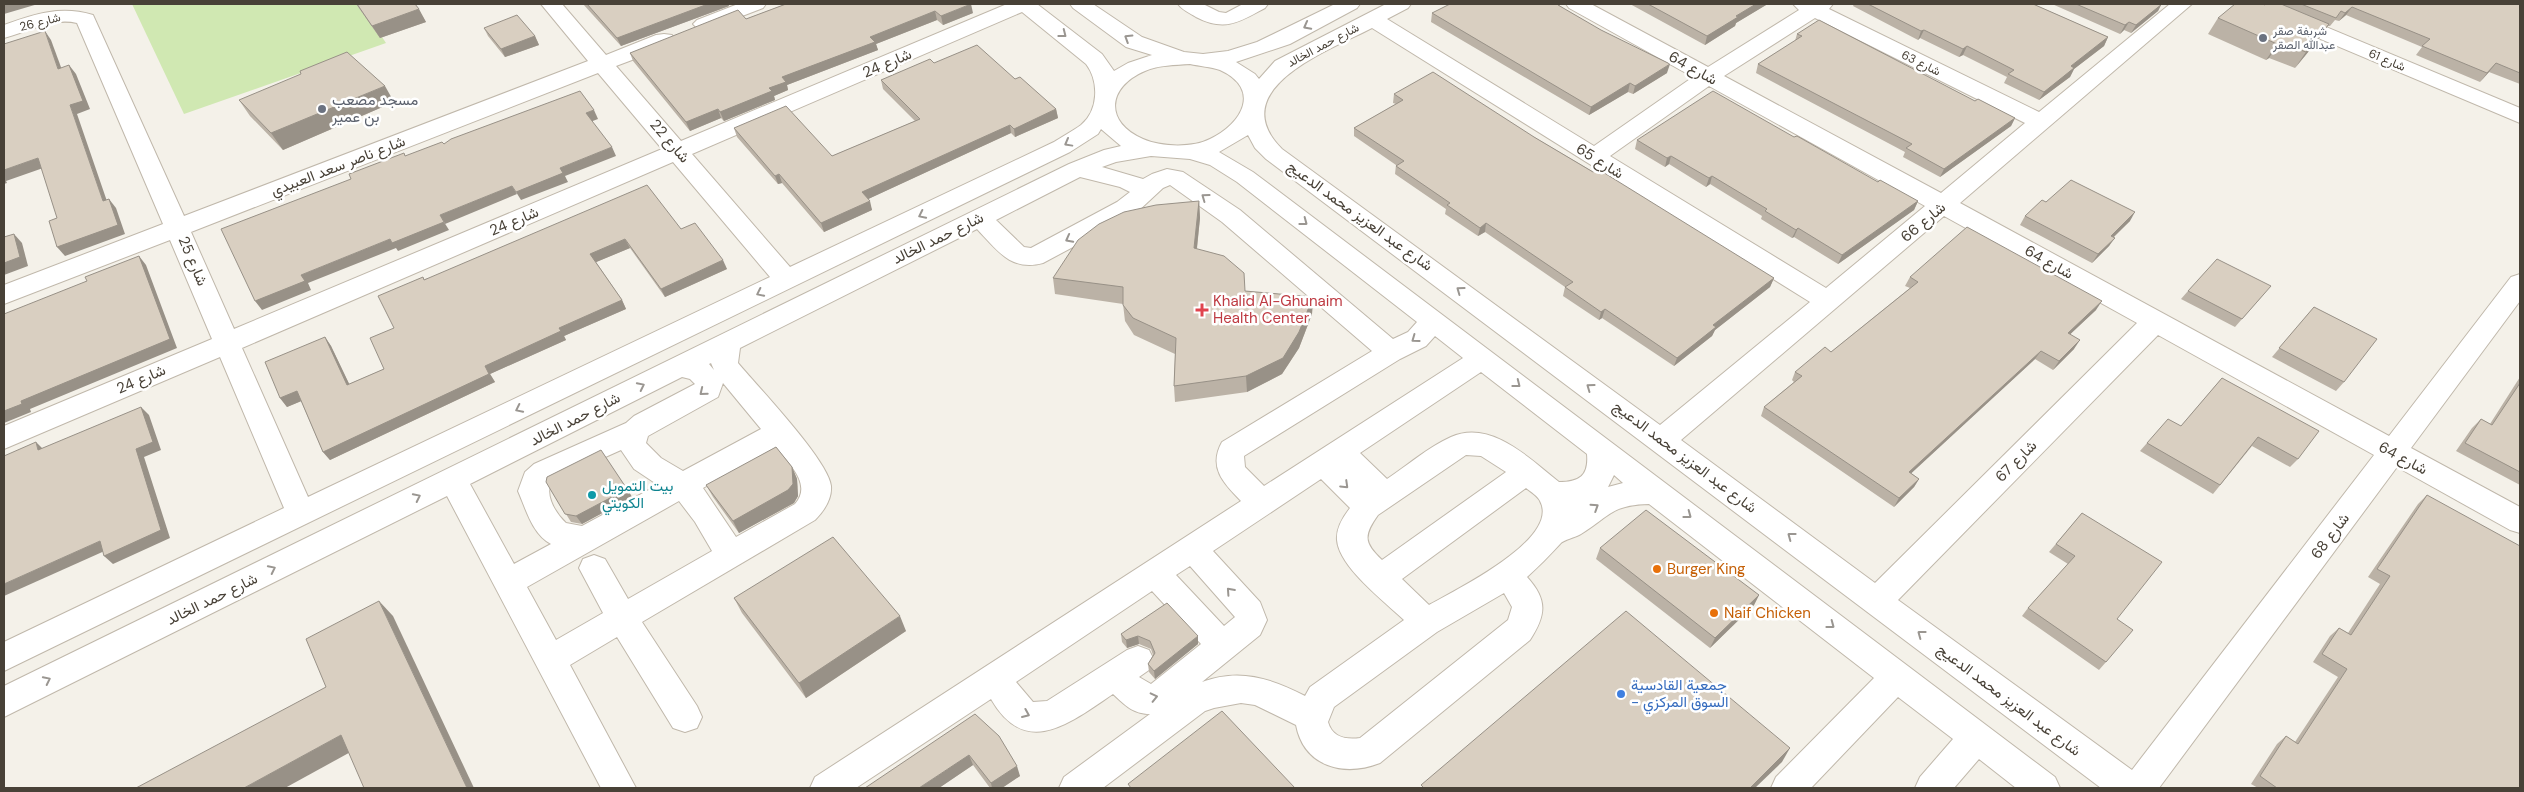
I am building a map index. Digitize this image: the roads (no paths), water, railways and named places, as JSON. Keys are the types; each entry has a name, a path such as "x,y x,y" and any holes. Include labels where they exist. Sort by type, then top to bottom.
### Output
{"street":[{"name":"شارع 22","path":"551,4 787,280"},
{"name":"شارع ناصر سعد العبيدي","path":"4,295 756,4"},
{"path":"1024,4 1094,59 1104,73 1108,125 1121,137 1151,149 1190,151 1211,147 1229,140 1244,130 1255,109 1250,84 1239,74 1225,65 1160,52 1134,42 1080,4"},
{"name":"شارع 24","path":"4,438 1024,4"},
{"path":"1188,4 1214,18 1229,19 1258,4"},
{"name":"شارع حمد الخالد","path":"1255,109 1268,81 1284,66 1401,4"},
{"name":"شارع 64","path":"1576,4 1945,204 2393,453 2520,521"},
{"name":"شارع 66","path":"1662,440 1945,204 2039,121 2120,44 2182,4"},
{"name":"شارع 61","path":"2254,4 2520,116"},
{"name":"شارع حمد الخالد","path":"1196,58 1234,57 1254,52 1341,5"},
{"path":"1593,157 1813,6"},
{"name":"شارع 63","path":"1813,6 2039,121"},
{"name":"شارع 26","path":"4,32 84,10"},
{"name":"شارع 25","path":"84,10 86,19 179,228 302,514"},
{"name":"شارع 65","path":"1372,19 1828,301"},
{"path":"1105,101 1120,76 1140,65 1164,59 1196,58"},
{"name":"شارع حمد الخالد","path":"4,657 1062,147 1090,129 1105,101"},
{"name":"شارع عبد العزيز محمد الدعيج","path":"1255,109 1263,143 1281,158 2128,788"},
{"name":"شارع حمد الخالد","path":"4,702 1077,170 1103,158 1151,149"},
{"path":"1190,151 1218,160 1245,177 2044,788"},
{"path":"1245,177 1250,166 1263,159 1281,158"},
{"path":"1077,170 1128,181 1146,191"},
{"path":"980,218 1017,255 1028,258 1039,255 1126,208 1157,180 1175,177 1231,216 1391,352"},
{"path":"1231,216 1234,210 1246,201 1272,198"},
{"name":"شارع 68","path":"2139,788 2520,283"},
{"path":"1262,503 1232,471 1229,457 1232,450 1391,352 1417,339 1434,320"},
{"name":"شارع 67","path":"1877,601 2155,321"},
{"path":"550,660 805,512 816,497 815,480 811,470 727,368 724,361 728,343"},
{"path":"827,788 1483,358"},
{"path":"680,367 698,370 710,382 708,390 644,424 636,431 544,472 535,480 533,490 552,532 590,553 623,619 685,717"},
{"path":"599,370 592,384 599,395 616,398"},
{"path":"543,398 563,398 571,410 562,426"},
{"path":"636,431 632,444 644,463 682,486 689,493 731,555"},
{"path":"508,582 590,553 682,486 779,432"},
{"path":"1426,622 1356,555 1352,540 1354,525 1376,501 1452,450 1469,443 1490,446 1552,494 1557,502 1559,512 1554,531 1547,540 1507,576 1426,622 1322,697 1315,706 1312,717 1316,738 1334,752 1357,756 1368,752 1519,630 1528,619 1528,604 1521,591 1507,576"},
{"path":"1552,494 1579,493 1590,488 1598,480 1602,470 1600,448"},
{"path":"1331,458 1376,501"},
{"path":"1381,578 1526,473"},
{"path":"453,480 619,788"},
{"path":"1554,531 1564,530 1594,507 1617,496 1658,492"},
{"path":"996,678 1016,710 1024,715 1044,718 1054,715 1127,668 1141,698 1157,698 1249,625 1251,616 1193,549"},
{"path":"1155,574 1193,625 1223,646"},
{"path":"1788,788 1897,676"},
{"path":"1076,788 1193,701 1212,692 1226,689 1257,690 1275,695 1312,717"},
{"path":"1932,788 1977,737"}],"place":[{"name":"شريفة صقر عبدالله الصقر","path":"2263,38"},
{"name":"مسجد مصعب بن عمير","path":"322,109"},
{"name":"Khalid Al-Ghunaim Health Center","path":"1202,310"},
{"name":"بيت التمويل الكويتي","path":"592,495"},
{"name":"Burger King","path":"1657,569"},
{"name":"Naif Chicken","path":"1714,613"},
{"name":"جمعية القادسية - السوق المركزي","path":"1621,694"}]}
